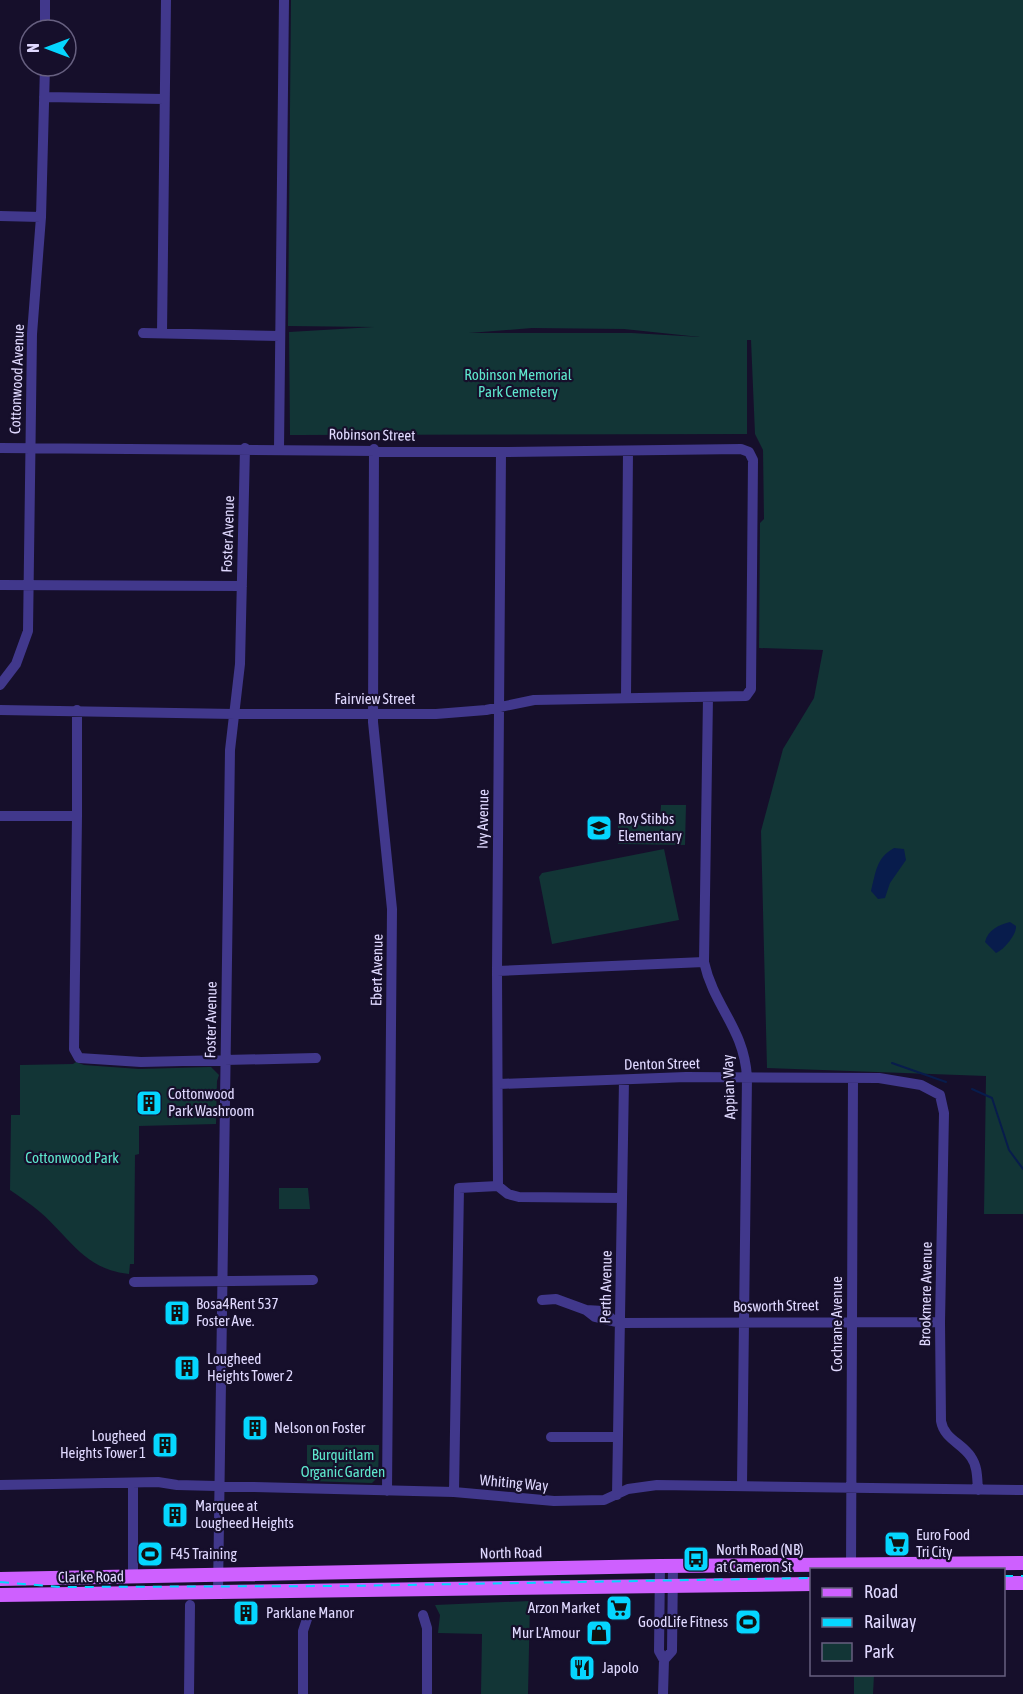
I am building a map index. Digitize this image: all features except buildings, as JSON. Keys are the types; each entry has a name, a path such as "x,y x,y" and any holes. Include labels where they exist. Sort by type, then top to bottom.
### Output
{"main road":[{"name":"North Road","path":"0,1578 667,1566 851,1567 1023,1563"},
{"path":"1005,1583 1023,1583"},
{"path":"666,1586 810,1584"},
{"name":"Clarke Road","path":"0,1594 666,1586"}],"street":[{"path":"45,0 45,18"},
{"path":"162,333 166,0"},
{"path":"279,448 284,0"},
{"name":"Cottonwood Avenue","path":"0,685 16,664 28,631 32,334 41,217 45,78"},
{"path":"44,97 164,99"},
{"path":"0,216 41,217"},
{"path":"143,333 280,336"},
{"name":"Robinson Street","path":"0,447 501,452 744,450 749,452 753,460 751,689 748,695"},
{"name":"Foster Avenue","path":"219,1592 230,778 240,664 245,448"},
{"name":"Ebert Avenue","path":"374,449 373,715 392,909 387,1491"},
{"path":"626,698 628,451"},
{"name":"Ivy Avenue","path":"498,1186 497,970 501,452"},
{"path":"0,585 242,586"},
{"name":"Fairview Street","path":"0,710 373,715 449,713 534,700 748,695"},
{"name":"Appian Way","path":"708,697 704,962 712,990 741,1041 747,1077 741,1485"},
{"path":"77,710 74,1049 76,1055 82,1059 141,1062 316,1058"},
{"path":"0,816 77,816"},
{"path":"497,970 704,962"},
{"name":"Denton Street","path":"499,1084 747,1077 853,1078 904,1081 933,1090"},
{"name":"Cochrane Avenue","path":"851,1567 853,1078"},
{"name":"Perth Avenue","path":"617,1495 617,1321 624,1080"},
{"name":"Brookmere Avenue","path":"933,1090 940,1095 944,1113 940,1322 942,1426 947,1435 972,1458 978,1490"},
{"path":"454,1492 459,1188 498,1186 508,1194 519,1197 622,1198"},
{"path":"134,1282 313,1280"},
{"name":"Bosworth Street","path":"542,1299 556,1299 586,1310 603,1311 617,1321 940,1322"},
{"path":"551,1437 616,1437"},
{"path":"133,1483 133,1576"},
{"name":"Whiting Way","path":"0,1485 133,1483 454,1492 554,1501 604,1500 628,1489 657,1485 1023,1490"},
{"path":"663,1694 664,1660 672,1651 666,1586 667,1566"},
{"path":"189,1694 190,1605"},
{"path":"423,1615 427,1628 427,1694"},
{"path":"303,1694 303,1631 308,1616"}],"green space":[{"name":"Robinson Memorial Park Cemetery","path":"291,0 1023,0 1023,1214 984,1214 986,1076 767,1068 761,831 783,749 814,698 823,650 759,648 760,523 764,519 763,450 755,434 751,340 747,340 747,434 290,435 289,332 374,327 288,326","holes":["532,328 624,329 700,337 632,333 469,333"]},
{"path":"661,805 686,805 685,845 618,844 618,822 660,822"},
{"path":"664,849 679,920 552,944 539,877 542,873"},
{"name":"Cottonwood Park","path":"76,1062 84,1065 139,1069 211,1067 219,1075 216,1124 139,1126 139,1154 135,1155 134,1264 130,1264 129,1274 100,1266 89,1259 40,1212 10,1190 11,1115 20,1115 20,1065 73,1064"},
{"path":"279,1188 308,1188 310,1209 279,1209"},
{"name":"Burquitlam Organic Garden","path":"307,1445 379,1445 378,1477 372,1483 307,1481"},
{"path":"530,1601 528,1694 481,1694 482,1634 438,1633 440,1615 435,1605"},
{"path":"854,1676 874,1676 873,1694 854,1694"}],"water":[{"path":"894,848 904,849 906,860 890,883 885,898 878,899 871,891 876,872 880,861"},
{"path":"1010,922 1016,926 1016,929 1006,945 996,953 985,942 986,938 994,929"}],"waterway":[{"path":"892,1063 946,1082"},
{"path":"972,1089 992,1098 1009,1150 1023,1169"}],"railway":[{"path":"1005,1576 1023,1576"},
{"path":"0,1582 60,1587 344,1586 810,1578"}],"place":[{"name":"Roy Stibbs Elementary","path":"599,828"},
{"name":"Cottonwood Park Washroom","path":"149,1103"},
{"name":"Bosa4Rent 537 Foster Ave.","path":"177,1313"},
{"name":"Lougheed Heights Tower 2","path":"187,1368"},
{"name":"Nelson on Foster","path":"255,1428"},
{"name":"Lougheed Heights Tower 1","path":"165,1445"},
{"name":"Marquee at Lougheed Heights","path":"175,1515"},
{"name":"Euro Food Tri City","path":"897,1544"},
{"name":"F45 Training","path":"150,1554"},
{"name":"North Road (NB) at Cameron St","path":"696,1559"},
{"name":"Arzon Market","path":"619,1608"},
{"name":"Parklane Manor","path":"246,1613"},
{"name":"GoodLife Fitness","path":"748,1622"},
{"name":"Mur L'Amour","path":"599,1633"},
{"name":"Japolo","path":"582,1668"}]}
